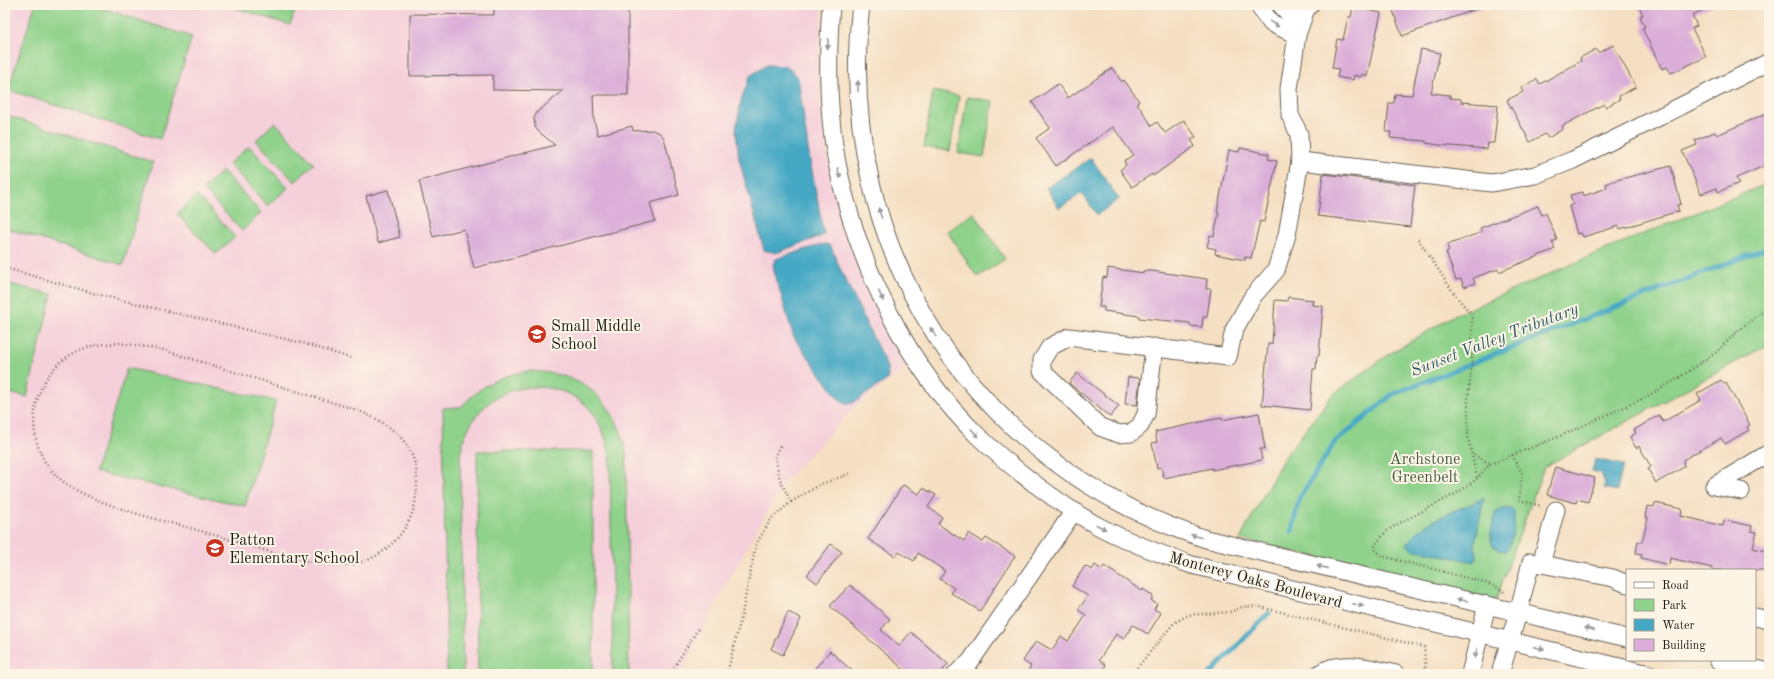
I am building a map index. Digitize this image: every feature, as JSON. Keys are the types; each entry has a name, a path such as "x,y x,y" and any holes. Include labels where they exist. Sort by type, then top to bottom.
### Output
{"street":[{"name":"Monterey Oaks Boulevard","path":"831,5 828,76 832,123 838,167 850,217 865,260 884,302 906,342 932,382 978,436 1016,470 1054,499 1097,526 1143,548 1192,565 1649,674"},
{"name":"Monterey Oaks Boulevard","path":"860,5 858,31 858,98 866,159 885,230 912,295 933,332 971,384 1014,430 1046,457 1079,480 1112,500 1176,530 1277,557 1626,638"},
{"path":"1258,5 1271,23 1299,28"},
{"path":"1281,5 1292,17 1299,28"},
{"path":"1154,347 1146,414 1140,426 1131,433 1119,434 1100,427 1042,371 1042,360 1050,347 1069,337 1154,347 1228,357 1234,330 1253,296 1276,270 1287,235 1300,160 1299,134 1290,115 1289,89 1299,28 1306,9 1310,5"},
{"path":"1300,160 1492,183 1535,175 1573,160 1769,62"},
{"path":"1740,491 1714,486 1769,453"},
{"path":"1541,564 1556,510"},
{"path":"956,674 970,662 1074,511"},
{"path":"1500,674 1531,562 1614,578 1626,584"},
{"path":"1470,674 1487,605"},
{"path":"1756,617 1769,620"},
{"path":"1722,661 1769,672"},
{"path":"1319,674 1325,669 1355,665 1396,674"}],"path":[{"path":"1418,240 1455,295 1472,315 1472,355 1468,397 1468,436 1478,478"},
{"path":"5,268 100,295 306,344 350,358"},
{"path":"1504,592 1487,583 1382,556 1375,549 1375,545 1387,531 1396,525 1459,492 1478,478 1491,464 1565,434 1648,396 1680,377 1715,353 1738,331 1769,307"},
{"path":"119,344 160,349 357,410 375,418 390,427 401,438 410,449 414,461 417,492 414,508 408,522 390,545 370,559 347,565 331,564 312,562 282,554 110,504 71,488 58,477 46,462 38,447 34,432 33,418 36,404 43,386 50,374 68,357 90,346 119,344"},
{"path":"781,443 775,456 780,480 791,502"},
{"path":"1473,454 1491,464"},
{"path":"1512,455 1522,473 1519,500 1556,510"},
{"path":"727,674 742,614 756,544 772,518 791,502 821,484 852,473"},
{"path":"1132,674 1174,623 1188,615 1231,612 1242,606 1256,606 1424,647 1426,674"},
{"path":"670,674 698,627"}],"shaded area":[{"name":"Small Middle School","path":"5,5 823,5 818,61 823,132 840,216 873,300 906,367 855,407 784,482 729,579 689,656 682,674 5,674"}],"green space":[{"path":"35,5 92,5 192,37 160,139 8,90"},
{"path":"226,5 297,5 290,25"},
{"path":"933,91 959,96 950,151 924,147"},
{"path":"967,97 993,101 984,157 958,153"},
{"path":"5,115 153,162 123,265 5,228"},
{"path":"275,122 314,164 295,182 256,140"},
{"path":"249,146 288,188 268,206 229,164"},
{"path":"223,171 261,213 242,231 203,189"},
{"name":"Archstone Greenbelt","path":"1769,183 1769,344 1544,467 1496,600 1240,539 1282,461 1332,395 1391,353 1453,316 1609,248"},
{"path":"197,195 235,237 216,254 177,214"},
{"path":"974,213 1005,259 977,277 947,231"},
{"path":"5,283 52,294 27,397 5,392"},
{"path":"127,368 276,401 245,506 95,472"},
{"path":"528,371 564,376 593,392 614,416 621,432 626,451 629,674 613,674 610,457 606,439 596,417 580,400 558,390 536,387 519,389 505,393 491,401 470,425 464,440 460,457 463,674 447,674 443,408 461,407 476,393 491,383 517,373"},
{"path":"477,451 593,451 593,674 478,674"}],"water":[{"path":"767,65 786,66 798,77 809,155 824,235 776,253 764,250 739,159 736,130 741,100 750,76"},
{"path":"1091,158 1119,199 1097,215 1082,193 1059,208 1046,188"},
{"path":"827,244 831,247 887,367 887,380 853,403 845,403 839,399 793,335 774,271 773,264 776,259 819,245"},
{"path":"1595,459 1623,465 1617,491 1604,488 1605,482 1600,473 1592,471"},
{"path":"1484,498 1475,544 1477,555 1474,562 1411,549 1407,544 1422,528 1442,516"},
{"path":"1508,508 1514,510 1514,521 1511,542 1506,551 1499,550 1494,547 1491,532 1495,513"}],"building":[{"path":"494,5 628,5 628,95 593,95 594,120 598,135 632,126 633,131 652,130 660,133 664,138 679,195 650,203 655,221 474,268 464,229 433,237 419,181 555,145 538,131 535,127 534,118 537,112 563,91 493,90 493,75 410,76 410,14 494,15"},
{"path":"1391,5 1481,5 1482,7 1402,36"},
{"path":"1638,5 1715,5 1692,15 1697,26 1692,28 1706,57 1671,73 1667,67 1662,69 1642,28 1645,27 1640,16 1643,15"},
{"path":"1353,7 1381,13 1367,76 1362,74 1361,77 1354,75 1353,80 1337,77 1339,69 1332,68 1337,39 1343,40 1348,17 1351,17"},
{"path":"1613,45 1636,87 1619,96 1620,99 1606,107 1604,104 1562,126 1563,129 1548,138 1545,134 1530,142 1507,100 1523,92 1521,88 1537,79 1540,84 1581,61 1580,58 1596,49 1598,53"},
{"path":"1421,49 1440,53 1431,93 1450,95 1450,98 1461,99 1461,102 1498,105 1494,143 1488,143 1487,149 1439,145 1426,143 1426,141 1390,138 1391,132 1386,132 1389,103 1394,103 1395,94 1412,95"},
{"path":"1112,68 1122,82 1124,80 1139,101 1137,103 1152,126 1157,122 1165,133 1184,120 1196,137 1191,140 1195,146 1153,176 1152,174 1132,187 1120,170 1126,165 1124,161 1133,155 1113,127 1056,166 1036,138 1050,128 1032,102 1058,84 1068,98"},
{"path":"1769,112 1769,164 1736,178 1739,183 1718,192 1717,188 1701,194 1682,151 1697,145 1695,140 1715,132 1717,135"},
{"path":"1240,148 1269,154 1268,159 1277,161 1264,222 1260,221 1251,258 1245,257 1245,260 1215,254 1216,249 1207,247 1210,235 1214,236 1229,150 1239,152"},
{"path":"1671,166 1681,204 1677,205 1679,211 1620,229 1619,226 1583,237 1581,233 1577,234 1569,206 1573,204 1570,195 1582,192 1583,196 1607,188 1606,184 1613,181"},
{"path":"1323,174 1415,185 1410,227 1318,216"},
{"path":"388,190 400,237 378,243 366,196"},
{"path":"1538,206 1542,215 1546,213 1557,240 1552,242 1555,249 1499,272 1498,269 1473,278 1475,283 1464,287 1461,279 1456,280 1446,252 1449,251 1447,245 1482,232 1480,228"},
{"path":"1108,268 1144,273 1144,271 1152,271 1207,279 1206,289 1211,289 1207,317 1203,317 1202,327 1190,326 1190,323 1139,318 1139,316 1104,311 1104,307 1099,307 1103,277 1107,278"},
{"path":"1288,297 1313,300 1312,305 1323,306 1319,356 1317,356 1316,369 1313,369 1310,410 1262,405 1268,344 1272,344 1275,300 1287,301"},
{"path":"1077,373 1119,406 1110,417 1069,383"},
{"path":"1128,377 1140,378 1137,405 1125,404"},
{"path":"1721,380 1724,384 1726,383 1750,425 1747,427 1749,430 1725,444 1721,438 1683,460 1684,467 1656,483 1648,469 1651,467 1639,446 1636,448 1630,437 1636,433 1634,430 1659,415 1663,422 1701,400 1697,394"},
{"path":"1259,413 1265,449 1260,449 1262,460 1164,478 1161,467 1157,468 1152,443 1157,442 1155,432 1210,420 1222,418 1222,420"},
{"path":"1555,467 1595,478 1588,502 1577,499 1576,503 1547,495"},
{"path":"903,485 919,494 923,488 936,495 928,507 942,517 938,524 964,541 969,533 983,542 986,538 1015,556 980,611 951,593 954,588 940,579 945,571 918,553 914,561 899,552 896,557 868,539"},
{"path":"1655,503 1682,509 1681,516 1723,526 1724,520 1752,526 1751,531 1757,532 1753,548 1769,552 1769,570 1712,569 1670,558 1669,565 1641,558 1642,554 1636,553 1638,541 1642,542 1648,518 1645,517 1647,506 1654,507"},
{"path":"831,544 842,552 817,583 807,575"},
{"path":"1095,565 1102,570 1104,566 1142,591 1143,589 1153,596 1151,600 1157,604 1154,609 1161,613 1148,634 1133,625 1124,639 1116,634 1099,660 1106,665 1101,674 1026,674 1031,666 1023,661 1036,641 1052,650 1061,636 1068,641 1086,615 1078,610 1088,596 1072,586 1085,566 1092,570"},
{"path":"850,585 890,619 881,630 899,646 911,632 948,664 940,674 909,674 830,606"},
{"path":"788,612 801,618 783,655 771,649"},
{"path":"830,651 842,662 856,674 810,674"}],"waterway":[{"name":"Sunset Valley Tributary","path":"1292,531 1299,499 1335,442 1393,394 1769,247"},
{"name":"Sunset Valley Tributary","path":"1210,674 1269,613"}],"place":[{"name":"Small Middle School","path":"537,334"},
{"name":"Patton Elementary School","path":"215,548"}]}
